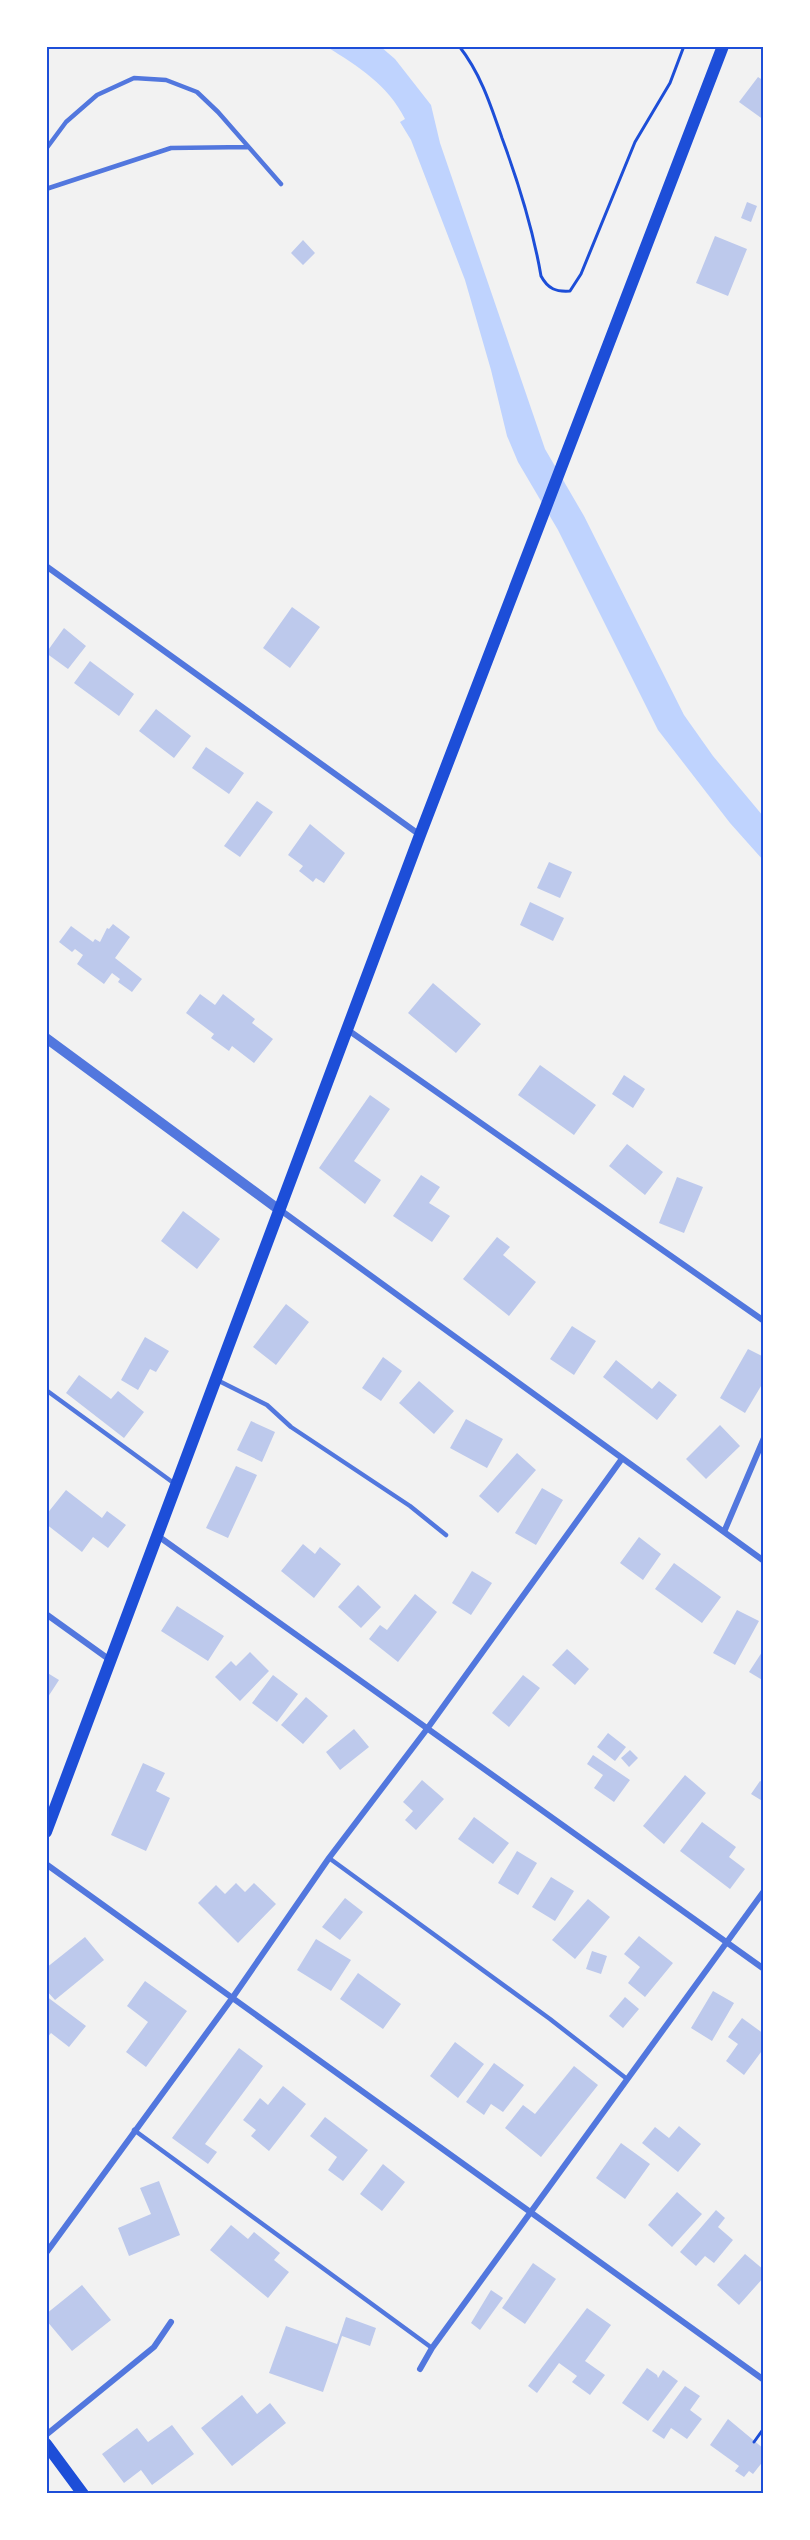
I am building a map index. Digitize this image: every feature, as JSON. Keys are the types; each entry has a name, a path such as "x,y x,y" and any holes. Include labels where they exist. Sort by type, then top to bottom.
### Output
{"main road":[{"path":"46,1832 278,1209 723,46"},
{"path":"46,2444 83,2493"}],"street":[{"path":"46,566 420,835"},
{"path":"348,1030 764,1321"},
{"path":"46,1038 621,1460 764,1561"},
{"path":"724,1532 764,1438"},
{"path":"46,2253 232,1997 329,1858 427,1729 621,1460"},
{"path":"157,1536 764,1969"},
{"path":"46,1614 110,1660"},
{"path":"46,1864 764,2380"},
{"path":"420,2369 432,2348 764,1891"},
{"path":"46,2435 120,2378 154,2348 171,2322"}],"lane":[{"path":"46,149 66,122 97,95 134,78 166,80 197,92 218,112 281,184"},
{"path":"46,189 171,148 248,147"},
{"path":"215,1379 267,1405 291,1427 410,1506 446,1535"},
{"path":"46,1390 175,1484"},
{"path":"329,1858 550,2019 627,2079"},
{"path":"134,2130 432,2348"}],"path":[{"path":"459,46 482,81 523,196 542,276 546,285 561,292 570,291 581,274 635,142 670,83 684,46"},
{"path":"754,2442 764,2428"}],"water":[{"path":"327,47 381,47 395,59 431,105 440,143 545,449 584,516 684,715 713,756 763,816 763,860 730,823 658,730 558,530 518,462 507,436 465,280 411,140 400,122 405,119 381,86 361,69"}],"building":[{"path":"758,77 764,81 764,120 739,102"},
{"path":"747,202 757,206 751,222 741,218"},
{"path":"715,236 747,249 728,296 696,283"},
{"path":"303,240 315,253 303,265 291,253"},
{"path":"292,607 320,627 290,668 263,648"},
{"path":"64,628 86,646 68,669 46,653"},
{"path":"90,661 134,694 119,716 74,683"},
{"path":"156,709 191,736 174,758 139,731"},
{"path":"206,747 244,773 229,794 192,768"},
{"path":"257,801 273,812 240,857 224,846"},
{"path":"310,824 345,853 324,883 316,878 313,882 299,871 303,866 288,855"},
{"path":"549,862 572,872 560,898 537,888"},
{"path":"530,902 564,918 553,941 520,925"},
{"path":"113,924 130,937 115,958 142,979 132,992 118,982 120,979 112,973 104,984 77,964 83,955 75,949 72,952 59,942 71,926 93,942 95,939 100,942 107,928 109,929"},
{"path":"433,983 481,1024 456,1053 408,1013"},
{"path":"200,994 215,1005 223,994 255,1019 252,1023 273,1039 254,1063 232,1046 229,1051 211,1038 214,1034 186,1013"},
{"path":"540,1065 596,1105 574,1135 518,1095"},
{"path":"624,1075 645,1089 633,1108 612,1094"},
{"path":"370,1095 390,1109 354,1161 381,1180 365,1204 319,1168"},
{"path":"627,1144 663,1172 645,1195 609,1166"},
{"path":"421,1175 440,1187 429,1203 450,1216 432,1242 393,1216"},
{"path":"677,1177 703,1187 684,1233 659,1223"},
{"path":"183,1211 220,1239 197,1269 161,1241"},
{"path":"497,1237 510,1247 503,1255 536,1282 509,1316 463,1279"},
{"path":"286,1304 309,1322 276,1365 253,1347"},
{"path":"572,1326 596,1341 574,1375 550,1359"},
{"path":"145,1337 169,1351 156,1372 150,1369 138,1390 121,1380"},
{"path":"748,1349 764,1357 764,1381 745,1413 720,1398"},
{"path":"383,1357 402,1371 381,1401 362,1388"},
{"path":"616,1360 652,1389 659,1381 677,1395 657,1420 603,1377"},
{"path":"79,1375 111,1399 118,1391 144,1412 124,1438 66,1393"},
{"path":"419,1381 454,1411 434,1434 399,1403"},
{"path":"466,1419 503,1439 487,1468 450,1448"},
{"path":"251,1421 275,1432 262,1462 237,1450"},
{"path":"720,1425 740,1446 706,1479 686,1459"},
{"path":"517,1453 536,1470 498,1513 479,1496"},
{"path":"236,1466 257,1475 228,1538 206,1528"},
{"path":"542,1488 563,1500 536,1545 515,1533"},
{"path":"66,1490 102,1518 107,1511 126,1525 108,1548 93,1537 82,1552 46,1524 46,1515"},
{"path":"639,1537 661,1554 643,1580 620,1563"},
{"path":"303,1544 315,1554 320,1547 341,1564 314,1598 281,1571"},
{"path":"674,1563 721,1597 702,1623 655,1589"},
{"path":"472,1571 492,1583 471,1615 452,1603"},
{"path":"358,1585 381,1607 361,1628 338,1607"},
{"path":"415,1594 437,1612 398,1662 369,1639 380,1625 387,1630"},
{"path":"177,1606 224,1636 208,1661 161,1631"},
{"path":"737,1610 759,1621 735,1665 713,1653"},
{"path":"567,1649 589,1669 575,1685 552,1665"},
{"path":"764,1649 764,1681 749,1672"},
{"path":"250,1652 269,1671 240,1701 215,1677 231,1661 236,1666"},
{"path":"46,1672 59,1680 46,1700"},
{"path":"273,1675 298,1694 277,1722 252,1703"},
{"path":"523,1675 540,1688 509,1727 492,1713"},
{"path":"306,1697 328,1716 303,1744 281,1725"},
{"path":"354,1729 369,1747 340,1770 326,1752"},
{"path":"608,1733 626,1747 615,1761 597,1747"},
{"path":"630,1750 638,1758 629,1767 621,1758"},
{"path":"593,1755 630,1780 614,1802 594,1788 603,1775 587,1764"},
{"path":"143,1763 165,1773 156,1791 170,1798 146,1851 111,1835"},
{"path":"685,1775 706,1793 664,1844 643,1826"},
{"path":"422,1780 444,1799 416,1830 405,1820 413,1811 403,1802"},
{"path":"760,1781 764,1783 764,1802 751,1794"},
{"path":"474,1817 509,1843 493,1864 458,1839"},
{"path":"702,1822 736,1847 729,1857 745,1869 730,1889 680,1851"},
{"path":"517,1851 537,1863 518,1895 498,1883"},
{"path":"551,1877 574,1891 555,1921 532,1907"},
{"path":"236,1883 245,1892 254,1883 276,1904 238,1943 198,1903 216,1885 225,1894"},
{"path":"345,1898 363,1912 340,1940 322,1927"},
{"path":"588,1899 610,1917 575,1959 552,1940"},
{"path":"639,1936 673,1963 645,1997 628,1983 640,1967 624,1954"},
{"path":"85,1937 104,1960 55,2000 46,1990 46,1968"},
{"path":"316,1939 351,1960 331,1991 297,1970"},
{"path":"592,1951 607,1956 601,1974 586,1969"},
{"path":"358,1973 401,2004 383,2029 340,1999"},
{"path":"145,1981 187,2011 146,2067 126,2052 148,2022 127,2006"},
{"path":"713,1991 734,2003 712,2041 691,2028"},
{"path":"46,1996 86,2026 69,2047 51,2033 46,2039"},
{"path":"625,1997 639,2009 623,2028 609,2016"},
{"path":"742,2018 764,2034 764,2048 744,2075 726,2061 738,2044 728,2037"},
{"path":"455,2042 484,2064 458,2098 430,2076"},
{"path":"239,2048 263,2066 205,2144 217,2152 208,2164 172,2138"},
{"path":"494,2063 524,2085 503,2112 491,2104 484,2115 466,2102"},
{"path":"574,2066 598,2085 541,2157 505,2128 523,2105 535,2114"},
{"path":"283,2086 306,2104 269,2151 251,2136 256,2130 243,2120 260,2098 268,2105"},
{"path":"325,2117 368,2150 343,2181 328,2170 337,2157 310,2136"},
{"path":"679,2126 701,2144 678,2172 642,2143 655,2127 669,2138"},
{"path":"621,2143 650,2164 625,2199 596,2178"},
{"path":"383,2164 405,2182 382,2211 360,2194"},
{"path":"159,2181 180,2235 129,2256 118,2228 151,2214 140,2188"},
{"path":"677,2192 702,2214 672,2247 648,2225"},
{"path":"716,2210 725,2218 718,2227 733,2240 714,2263 705,2256 696,2266 680,2252"},
{"path":"231,2225 248,2239 254,2232 280,2253 274,2260 289,2272 268,2298 210,2250"},
{"path":"745,2254 764,2270 764,2277 739,2305 717,2285"},
{"path":"533,2263 556,2279 525,2324 502,2308"},
{"path":"82,2285 111,2320 72,2351 46,2320 46,2314"},
{"path":"491,2290 503,2298 480,2330 471,2323"},
{"path":"587,2308 611,2325 585,2361 605,2375 590,2395 572,2382 577,2376 559,2363 537,2393 528,2386"},
{"path":"346,2317 376,2328 370,2346 342,2336 323,2392 269,2373 286,2326 337,2344"},
{"path":"647,2368 658,2378 663,2370 678,2381 648,2421 622,2403"},
{"path":"685,2386 700,2396 690,2410 702,2419 687,2439 671,2428 664,2439 652,2431"},
{"path":"242,2395 257,2414 270,2403 286,2423 232,2466 201,2428"},
{"path":"728,2419 764,2449 764,2460 753,2474 749,2471 744,2477 735,2471 739,2466 710,2445"},
{"path":"172,2425 194,2454 152,2485 141,2470 124,2483 102,2454 137,2428 148,2442"}]}
